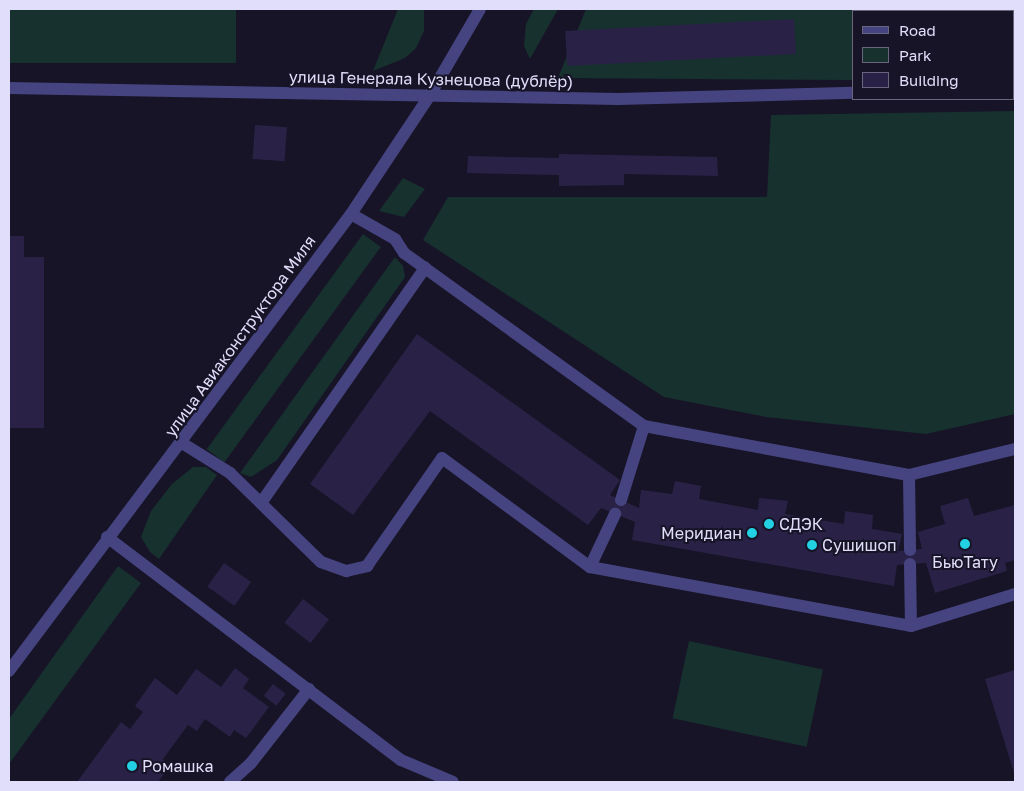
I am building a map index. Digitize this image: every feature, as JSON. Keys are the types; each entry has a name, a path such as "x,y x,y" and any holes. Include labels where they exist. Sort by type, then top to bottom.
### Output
{"street":[{"name":"улица Авиаконструктора Миля","path":"9,671 107,537 182,443 350,214 430,95 480,9"},
{"name":"улица Генерала Кузнецова (дублёр)","path":"9,88 618,99 852,94"},
{"path":"350,214 395,239 404,253 644,426 909,474 1015,450"},
{"path":"261,503 425,268"},
{"path":"621,500 644,426"},
{"path":"182,443 230,473 321,562 346,571 367,566 442,458 590,567 911,626 1015,594"},
{"path":"909,474 910,550"},
{"path":"590,567 615,514"},
{"path":"107,537 402,760 453,782"},
{"path":"910,564 911,626"},
{"path":"230,782 251,763 309,689"}],"green space":[{"path":"9,9 236,9 236,63 9,63"},
{"path":"398,9 424,9 424,31 416,48 405,58 373,71"},
{"path":"534,9 558,9 530,59 524,46 526,24"},
{"path":"586,9 1015,9 1015,78 1014,10 852,10 852,80 558,78"},
{"path":"1015,111 1015,414 926,434 766,417 664,397 423,240 448,197 767,197 771,115"},
{"path":"403,178 425,189 404,217 379,211"},
{"path":"363,234 381,247 224,462 207,449"},
{"path":"395,257 403,266 405,277 277,460 251,477 240,473"},
{"path":"193,467 206,467 217,475 159,559 150,552 141,537 151,511 172,484"},
{"path":"118,566 141,583 9,764 9,719"},
{"path":"689,641 823,669 807,747 673,718"}],"building":[{"path":"794,19 796,54 567,66 565,31"},
{"path":"255,125 287,127 285,161 253,159"},
{"path":"559,154 717,157 718,176 624,174 624,185 559,186 559,175 467,173 468,156 559,158"},
{"path":"9,236 24,236 24,257 44,257 44,428 9,428"},
{"path":"417,334 620,480 610,495 639,508 641,490 672,494 675,481 701,486 699,499 758,510 759,498 788,501 785,514 844,524 845,511 873,515 872,529 902,534 898,551 922,549 918,532 945,524 940,506 968,498 974,516 1015,505 1015,560 1005,563 1007,571 935,593 926,563 897,565 894,586 632,540 635,522 601,508 588,525 430,411 353,515 310,484"},
{"path":"224,563 251,582 234,606 207,587"},
{"path":"303,599 329,619 311,643 285,623"},
{"path":"235,668 249,679 243,688 269,707 246,738 234,730 230,737 205,719 197,731 188,725 163,759 169,767 158,782 77,782 121,722 130,729 143,712 135,706 155,678 177,695 196,669 221,687"},
{"path":"1015,670 1015,776 985,679"},
{"path":"273,684 286,694 276,706 264,696"}],"place":[{"name":"СДЭК","path":"769,524"},
{"name":"Меридиан","path":"752,533"},
{"name":"БьюТату","path":"965,544"},
{"name":"Сушишоп","path":"812,545"},
{"name":"Ромашка","path":"132,766"}]}
